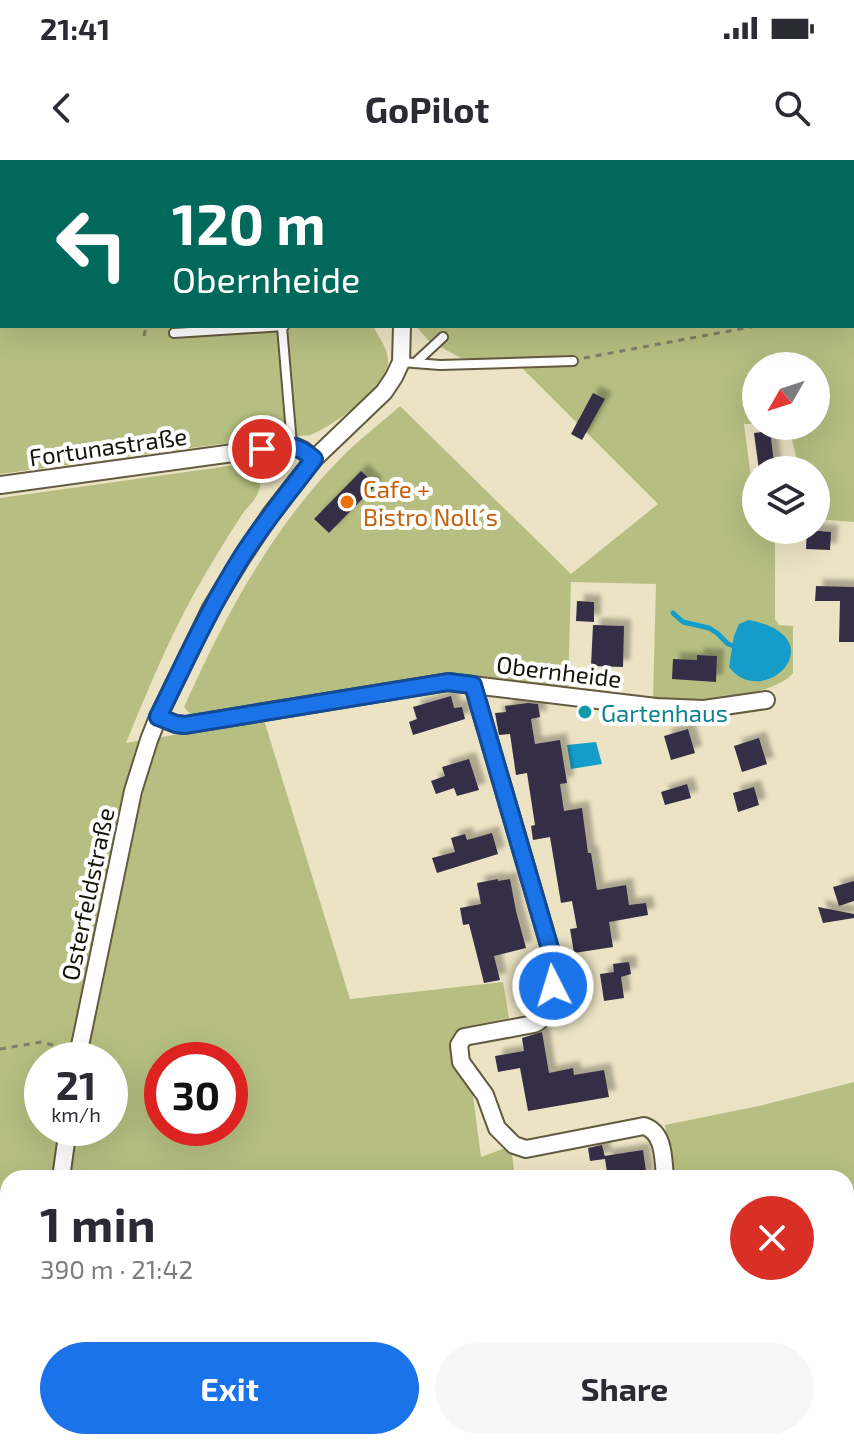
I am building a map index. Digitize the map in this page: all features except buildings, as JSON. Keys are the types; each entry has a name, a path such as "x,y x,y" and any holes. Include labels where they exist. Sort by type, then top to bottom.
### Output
{"street":[{"path":"398,328 408,363"},
{"name":"Osterfeldstraße","path":"80,1042 133,791 158,717 210,610 271,514 314,459 384,392 408,363"},
{"path":"292,445 314,459"},
{"name":"Fortunastraße","path":"0,485 292,445"},
{"name":"Obernheide","path":"158,717 185,725 448,682 656,707 704,709 766,700"},
{"path":"473,685 556,969 551,1003 541,1021 464,1037 459,1045 461,1062 485,1095 497,1128 514,1145 526,1149 644,1126 653,1129 660,1139 664,1170"},
{"path":"62,1170 65,1146"}],"lane":[{"path":"174,333 252,328"},
{"path":"283,328 292,445"},
{"path":"408,363 443,337"},
{"path":"408,363 573,361"}],"path":[{"path":"144,336 146,328"},
{"path":"573,361 746,328"},
{"path":"0,1049 24,1045"}],"green space":[{"path":"0,328 374,328 386,351 386,371 370,393 332,424 310,435 0,474"},
{"path":"418,328 854,328 854,522 830,520 830,456 796,456 792,440 830,440 830,352 742,352 742,440 746,440 748,456 742,456 742,544 775,544 775,619 779,625 793,626 793,673 777,684 752,693 713,701 653,700 656,584 571,582 568,689 447,673 193,717 184,707 233,608 271,545 315,486 347,452 400,406 571,574 658,504 514,360 461,358 428,340","holes":["376,485 329,533 315,520"]},
{"path":"236,465 257,474 260,487 257,495 224,542 185,610 126,743 264,720 350,999 503,982 509,1018 464,1027 481,1157 511,1146 514,1170 0,1170 0,498"},
{"path":"854,1082 854,1170 672,1170 665,1125"}],"water":[{"path":"749,620 775,629 788,641 791,655 785,667 774,677 759,681 743,679 729,667 739,624"},
{"path":"596,742 602,764 571,769 567,745"}],"waterway":[{"path":"673,613 683,622 709,628 728,644 737,647"}],"place":[{"name":"Cafe + Bistro Noll´s","path":"347,502"},
{"name":"Gartenhaus","path":"585,712"}],"route":[{"path":"262,449 292,445 314,459 271,514 210,610 158,717 185,725 448,682 473,685 556,969 553,986"}]}
